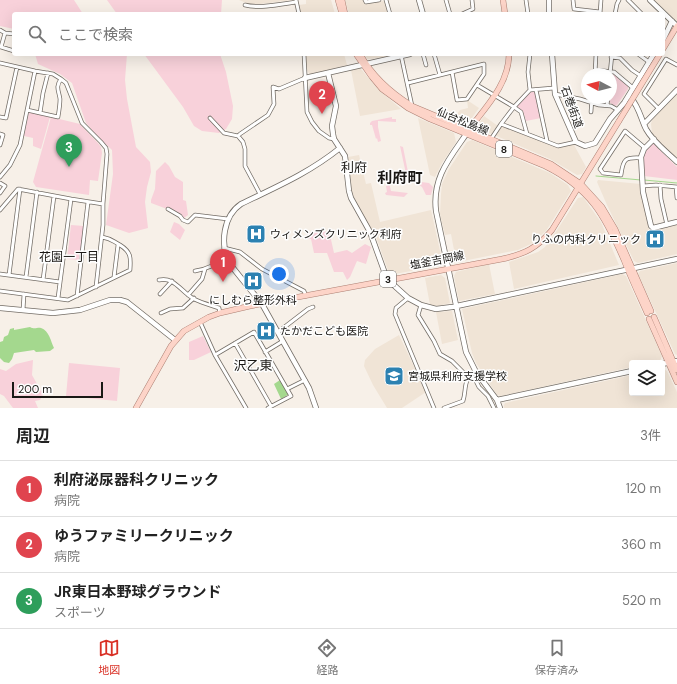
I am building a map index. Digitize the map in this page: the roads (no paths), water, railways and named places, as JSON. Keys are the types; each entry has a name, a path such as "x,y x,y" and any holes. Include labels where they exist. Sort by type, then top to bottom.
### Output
{"main road":[{"path":"338,0 341,12"},
{"path":"342,0 345,12"},
{"path":"503,0 505,12"},
{"path":"665,46 677,26"},
{"name":"仙台松島線","path":"358,56 382,89 400,103 419,114 491,139 551,164 593,196 615,229 630,268"},
{"name":"仙台松島線","path":"361,56 364,64 385,86 412,106 545,166 580,186"},
{"path":"468,132 503,81 509,56"},
{"name":"塩釜吉岡線","path":"136,408 175,340 184,331 220,313 387,279 516,256 534,248 552,230 659,56"},
{"name":"8","path":"630,268 649,312"},
{"path":"652,318 677,370"},
{"path":"673,362 677,382"}],"street":[{"path":"366,0 366,2 379,0"},
{"path":"386,0 389,12"},
{"path":"419,0 422,12"},
{"path":"446,0 449,12"},
{"path":"467,12 474,9 472,0"},
{"path":"526,0 528,12"},
{"path":"549,0 550,12"},
{"path":"573,0 574,9 594,12"},
{"path":"600,12 601,0"},
{"path":"615,12 619,0"},
{"path":"628,0 640,12"},
{"path":"650,0 663,12"},
{"path":"245,5 260,6 296,1 299,12"},
{"path":"665,14 677,26"},
{"path":"665,32 672,21"},
{"path":"0,30 5,33 12,34"},
{"path":"5,33 1,46 12,50"},
{"path":"304,56 307,112 309,118 319,131 331,139 334,139"},
{"path":"210,118 224,133 230,136 238,136 268,115 274,104 273,87 279,89 305,78 397,56"},
{"path":"401,56 412,106"},
{"path":"424,56 426,65"},
{"path":"435,56 440,75"},
{"path":"530,56 528,72 530,90"},
{"name":"石巻街道","path":"552,56 555,94 576,142"},
{"path":"595,68 596,56"},
{"path":"610,68 611,56 620,58 632,70 641,76"},
{"path":"641,56 649,62"},
{"path":"501,124 558,146 576,142 585,146 595,143 610,119 629,95 653,56"},
{"path":"658,109 644,94 666,59 677,65"},
{"path":"0,63 48,73 57,76 66,83 82,123 106,148 107,154 103,225 96,288"},
{"path":"408,83 440,75 452,72 484,64 484,74 467,99 457,100 452,72"},
{"path":"0,117 6,118 17,67"},
{"path":"0,177 10,165 20,145 35,71"},
{"path":"328,72 336,106 332,126 334,139 345,156 351,198 370,232 387,279 408,298 421,305 436,309 456,306 677,259"},
{"path":"40,113 48,73"},
{"path":"617,75 633,88"},
{"path":"27,110 58,117 60,98 57,88 59,82 62,80"},
{"path":"477,85 522,112 527,134"},
{"path":"491,139 514,107 530,90 554,88"},
{"path":"536,90 547,142"},
{"path":"644,124 677,90"},
{"path":"555,94 581,100"},
{"path":"629,95 636,103 647,130 677,162"},
{"path":"591,112 592,104"},
{"path":"602,104 615,107 618,110"},
{"path":"641,158 628,157 623,164 621,175 603,173 600,169 625,131 645,148"},
{"path":"468,132 441,172 436,193 436,211 466,352 476,372 497,400 500,408"},
{"path":"0,134 3,135 0,145"},
{"path":"238,136 244,145 245,166 260,194"},
{"path":"654,139 641,154 643,182 651,227 653,228 677,222"},
{"path":"316,408 305,380 262,304 232,269 224,248 225,233 228,219 235,208 306,172 340,148"},
{"path":"643,182 676,187 677,198"},
{"path":"0,183 5,186 0,193"},
{"path":"660,185 661,199 667,225"},
{"path":"0,210 18,189 103,204"},
{"path":"9,275 20,189"},
{"path":"26,277 37,192"},
{"path":"43,280 54,196"},
{"path":"58,298 71,199"},
{"path":"77,296 88,202"},
{"path":"168,209 188,222 195,215 228,219"},
{"path":"0,291 68,300 96,288 114,277 130,270 131,260 127,249 118,245 112,239 102,237"},
{"path":"114,277 118,245"},
{"path":"224,248 240,252 266,272 304,291 306,296"},
{"path":"195,271 205,269 219,262 226,256"},
{"path":"188,295 202,279 205,269"},
{"path":"0,274 60,282"},
{"path":"159,280 166,279 172,282 188,295 219,308 220,313"},
{"path":"160,294 172,282"},
{"path":"23,311 24,294"},
{"path":"161,313 170,309 183,308 194,298"},
{"path":"408,298 396,308 395,314 434,408"},
{"path":"0,308 43,313 64,312 80,310 110,300 120,300 127,302 175,340"},
{"path":"421,305 418,315 440,354 452,361 465,374 470,375 475,379 479,387 488,396 494,408"},
{"path":"278,332 308,309 313,307"},
{"path":"200,322 215,355 246,408"},
{"path":"215,355 235,343 254,332 291,396 269,407 235,343"},
{"path":"265,352 283,341"},
{"path":"444,408 463,401 466,382 470,375 476,372"},
{"path":"497,400 629,372"},
{"path":"287,389 305,380"}],"waterway":[{"path":"596,176 641,180"},
{"path":"644,180 677,183"}],"place":[{"name":"ゆうファミリークリニック","path":"322,114"},
{"name":"JR東日本野球グラウンド","path":"69,167"},
{"name":"ウィメンズクリニック利府","path":"256,234"},
{"name":"りふの内科クリニック","path":"655,239"},
{"name":"にしむら整形外科","path":"253,281"},
{"name":"利府泌尿器科クリニック","path":"223,282"},
{"name":"たかだこども医院","path":"266,331"},
{"name":"宮城県利府支援学校","path":"394,376"}],"district":[{"name":"利府","path":"354,167"},
{"name":"利府町","path":"400,178"},
{"name":"花園一丁目","path":"69,257"},
{"name":"沢乙東","path":"253,365"}]}
